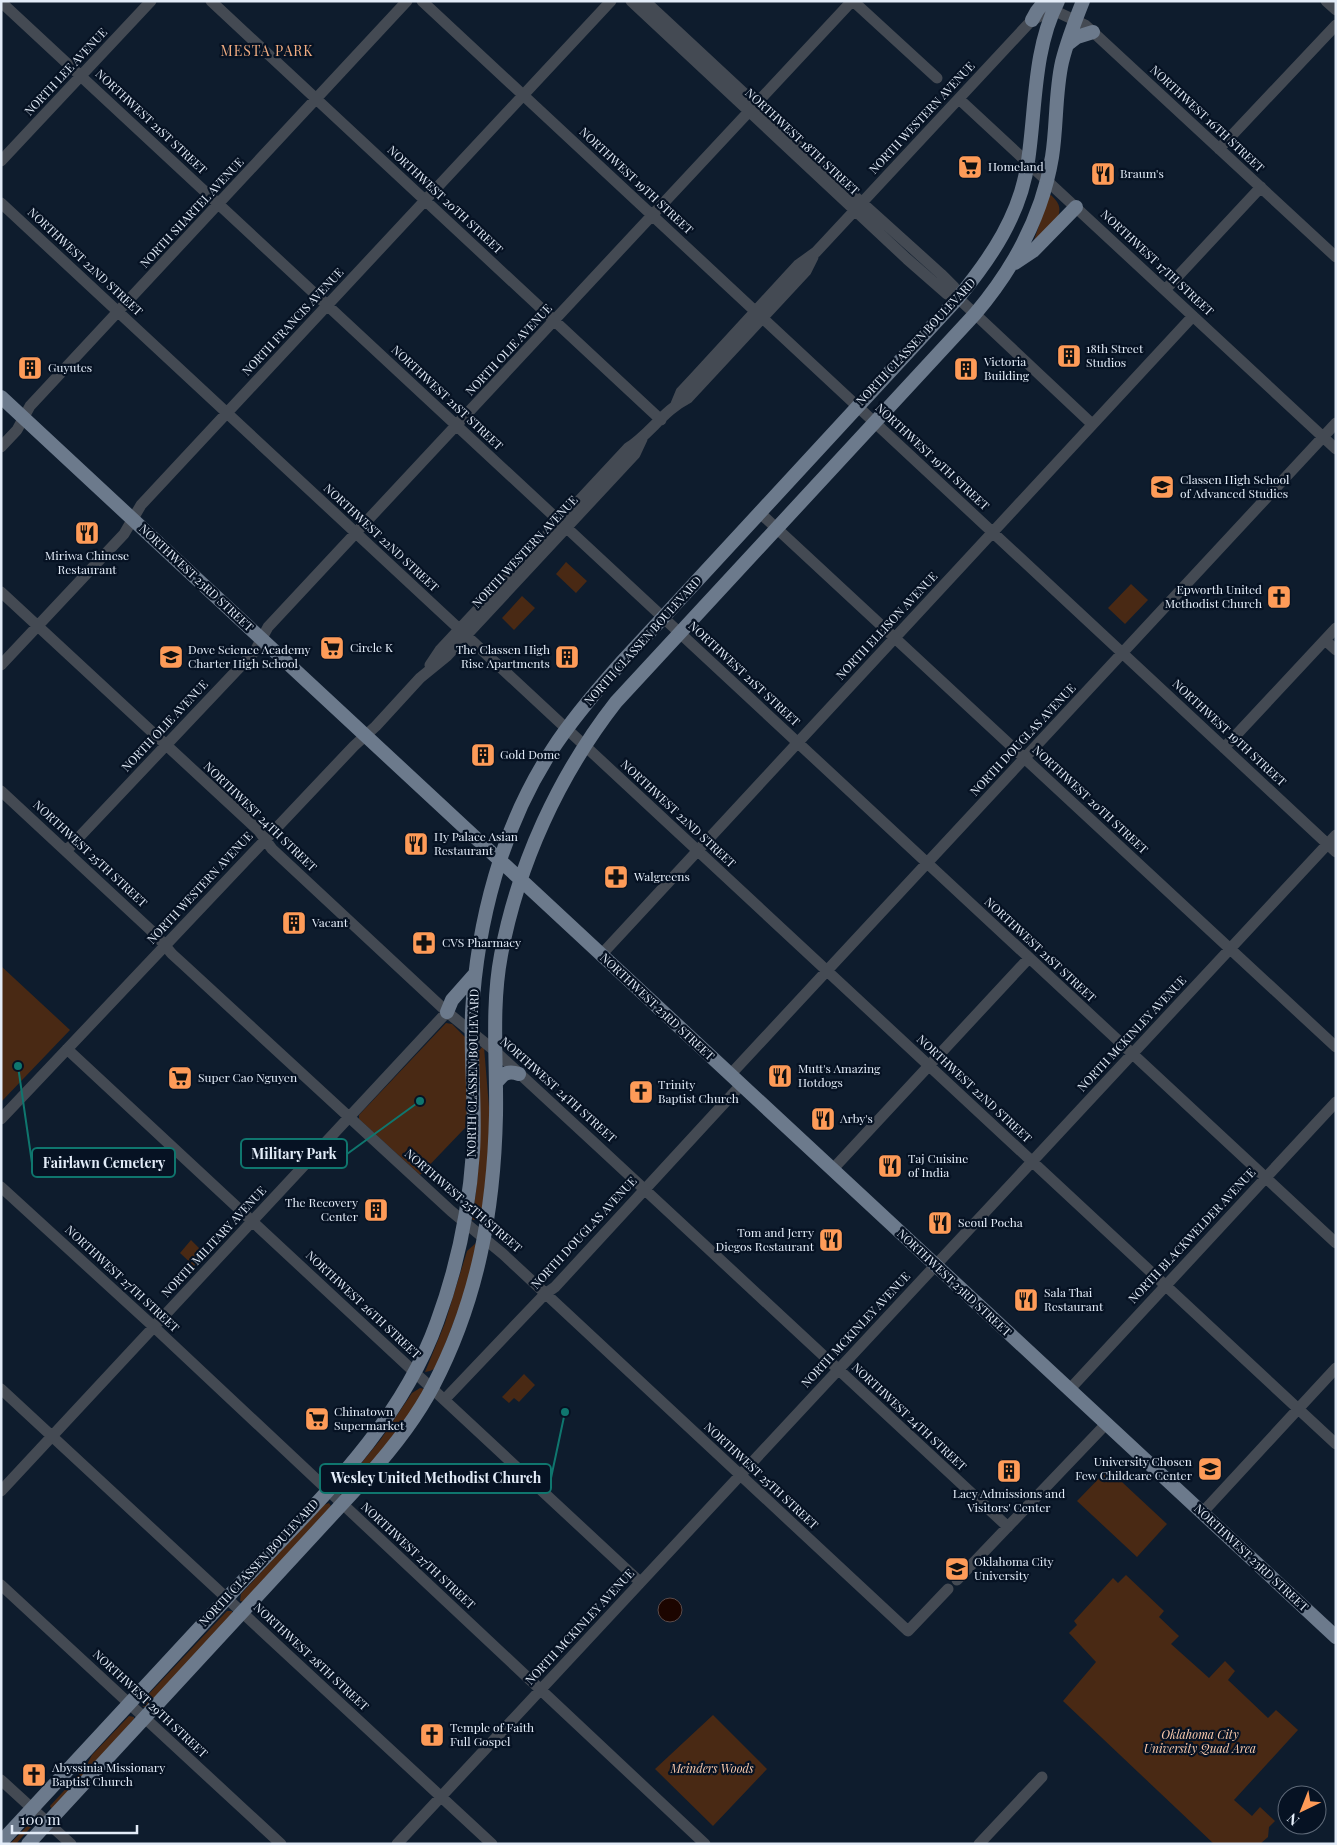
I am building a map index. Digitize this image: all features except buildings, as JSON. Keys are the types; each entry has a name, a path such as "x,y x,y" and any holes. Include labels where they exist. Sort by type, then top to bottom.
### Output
{"main road":[{"name":"NORTH CLASSEN BOULEVARD","path":"28,1844 391,1450 432,1388 450,1351 467,1308 476,1281 485,1240 494,1175 496,1112 495,1017 501,957 507,928 522,880 536,840 550,809 585,746 616,702 975,314 1012,265 1030,231 1047,181 1053,155 1062,63 1083,1"},
{"name":"NORTH CLASSEN BOULEVARD","path":"1,1842 328,1490 381,1426 414,1371 436,1324 454,1266 464,1222 473,1150 472,1032 476,974 484,925 500,860 523,804 540,769 553,748 604,682 958,298 980,271 1001,237 1016,205 1028,163 1039,64 1052,4"},
{"path":"1032,20 1037,11 1052,4"},
{"path":"1068,44 1077,37 1093,32"},
{"path":"1012,265 1033,251 1076,207"},
{"name":"NORTHWEST 23RD STREET","path":"1,397 1336,1638"},
{"path":"447,1012 452,1000 476,974"},
{"path":"496,1083 504,1073 509,1071 519,1074"}],"street":[{"name":"NORTH LEE AVENUE","path":"1,162 151,1"},
{"name":"NORTHWEST 20TH STREET","path":"211,1 660,420"},
{"name":"NORTH SHARTEL AVENUE","path":"1,447 17,430 30,406 407,1"},
{"name":"NORTHWEST 19TH STREET","path":"422,1 1332,848"},
{"name":"NORTH FRANCIS AVENUE","path":"1,665 124,534 142,505 611,1"},
{"name":"NORTHWEST 18TH STREET","path":"631,1 859,206 904,240 954,287 958,298"},
{"name":"NORTHWEST 18TH STREET","path":"645,1 752,108"},
{"name":"NORTH OLIE AVENUE","path":"66,851 252,654 268,627 853,1"},
{"path":"853,1 937,78"},
{"path":"1326,1 1336,10"},
{"name":"NORTHWEST 21ST STREET","path":"1,2 1336,1243"},
{"name":"NORTHWEST 16TH STREET","path":"1052,4 1093,32 1261,188 1333,250"},
{"name":"NORTH WESTERN AVENUE","path":"1,1119 420,678 440,650 463,632 563,525 635,454 642,439 660,420 676,404 688,398 758,315 806,271 816,252 1032,20"},
{"path":"1219,148 1336,26"},
{"name":"NORTHWEST 17TH STREET","path":"959,98 1336,449"},
{"path":"1165,290 1261,188"},
{"name":"NORTHWEST 22ND STREET","path":"1,203 1336,1444"},
{"name":"NORTHWEST 18TH STREET","path":"859,206 896,249 947,294 958,298 1092,424"},
{"path":"896,249 904,240"},
{"name":"NORTH ELLISON AVENUE","path":"601,955 1193,316"},
{"name":"NORTH DOUGLAS AVENUE","path":"730,1075 1336,423"},
{"name":"NORTHWEST 20TH STREET","path":"759,512 1336,1047"},
{"name":"NORTHWEST 24TH STREET","path":"1,592 259,832 272,849 447,1012 495,1051 1008,1527"},
{"path":"1224,748 1336,628"},
{"path":"1325,640 1336,650"},
{"name":"NORTHWEST 25TH STREET","path":"1,791 156,935 172,954 349,1118 545,1294 908,1631 948,1589"},
{"name":"NORTH MCKINLEY AVENUE","path":"397,1844 1230,949 1332,848 1336,835"},
{"path":"832,1170 1029,958"},
{"name":"NORTH MILITARY AVENUE","path":"1,1491 447,1012"},
{"name":"NORTHWEST 26TH STREET","path":"67,1049 640,1582"},
{"name":"NORTH DOUGLAS AVENUE","path":"445,1399 545,1294 555,1287 741,1085"},
{"name":"NORTH BLACKWELDER AVENUE","path":"1068,1390 1336,1102"},
{"name":"NORTHWEST 27TH STREET","path":"1,1187 154,1327 704,1844"},
{"path":"1202,1513 1336,1368"},
{"name":"NORTHWEST 28TH STREET","path":"1,1389 492,1844"},
{"path":"957,1580 1106,1424"},
{"name":"NORTHWEST 29TH STREET","path":"1,1585 280,1844"},
{"path":"979,1844 1042,1777"},
{"path":"1,1780 71,1844"}],"green space":[{"path":"1051,195 1059,206 1059,215 1032,246 1049,196"},
{"path":"566,562 587,581 576,593 556,574"},
{"path":"1131,584 1148,600 1125,624 1108,608"},
{"path":"522,596 535,608 514,630 502,618"},
{"path":"1,966 70,1030 1,1102"},
{"path":"446,1023 452,1024 465,1037 468,1128 465,1128 420,1175 359,1119 359,1115"},
{"path":"484,1047 491,1131 482,1213 473,1220 480,1135 478,1052"},
{"path":"191,1240 205,1254 194,1266 180,1253"},
{"path":"476,1243 468,1285 436,1368 425,1372 445,1323 467,1251"},
{"path":"524,1374 535,1385 519,1402 514,1398 509,1403 502,1397"},
{"path":"420,1388 425,1389 393,1440 345,1494 341,1495 339,1491 341,1488 381,1439 412,1393"},
{"path":"1108,1469 1167,1524 1137,1557 1077,1501"},
{"path":"329,1503 332,1508 244,1602 240,1601 241,1594 324,1505"},
{"name":"Oklahoma City University Quad Area","path":"1126,1575 1164,1611 1159,1617 1179,1636 1171,1644 1209,1678 1225,1661 1235,1671 1228,1680 1268,1718 1276,1710 1298,1730 1234,1800 1252,1816 1260,1807 1275,1821 1269,1827 1268,1837 1260,1844 1214,1844 1063,1701 1096,1662 1069,1633 1077,1625 1074,1621 1113,1578 1118,1583"},
{"path":"227,1611 232,1611 232,1615 147,1707 143,1707 142,1702 145,1698"},
{"name":"Meinders Woods","path":"713,1715 767,1769 713,1826 655,1769"},
{"path":"129,1716 134,1717 134,1719 53,1809 51,1808 50,1806 85,1768 92,1755"},
{"path":"30,1823 31,1827 16,1844 10,1844"}],"shaded area":[{"path":"670,1598 679,1601 682,1610 679,1619 670,1622 661,1619 658,1610 661,1601"}],"place":[{"name":"Homeland","path":"970,167"},
{"name":"Braum's","path":"1103,174"},
{"name":"18th Street Studios","path":"1069,356"},
{"name":"Guyutes","path":"30,368"},
{"name":"Victoria Building","path":"966,369"},
{"name":"Classen High School of Advanced Studies","path":"1162,487"},
{"name":"Miriwa Chinese Restaurant","path":"87,533"},
{"name":"Epworth United Methodist Church","path":"1279,597"},
{"name":"Circle K","path":"332,648"},
{"name":"Dove Science Academy Charter High School","path":"171,657"},
{"name":"The Classen High Rise Apartments","path":"567,657"},
{"name":"Gold Dome","path":"483,755"},
{"name":"Hy Palace Asian Restaurant","path":"416,844"},
{"name":"Walgreens","path":"616,877"},
{"name":"Vacant","path":"294,923"},
{"name":"CVS Pharmacy","path":"424,943"},
{"name":"Fairlawn Cemetery","path":"18,1066"},
{"name":"Mutt's Amazing Hotdogs","path":"780,1076"},
{"name":"Super Cao Nguyen","path":"180,1078"},
{"name":"Trinity Baptist Church","path":"641,1092"},
{"name":"Military Park","path":"420,1101"},
{"name":"Arby's","path":"823,1119"},
{"name":"Taj Cuisine of India","path":"890,1166"},
{"name":"The Recovery Center","path":"376,1210"},
{"name":"Seoul Pocha","path":"940,1223"},
{"name":"Tom and Jerry Diegos Restaurant","path":"831,1240"},
{"name":"Sala Thai Restaurant","path":"1026,1300"},
{"name":"Wesley United Methodist Church","path":"565,1412"},
{"name":"Chinatown Supermarket","path":"317,1419"},
{"name":"University Chosen Few Childcare Center","path":"1210,1469"},
{"name":"Lacy Admissions and Visitors' Center","path":"1009,1471"},
{"name":"Oklahoma City University","path":"957,1569"},
{"name":"Temple of Faith Full Gospel","path":"432,1735"},
{"name":"Abyssinia Missionary Baptist Church","path":"34,1775"}],"district":[{"name":"MESTA PARK","path":"267,51"}]}
